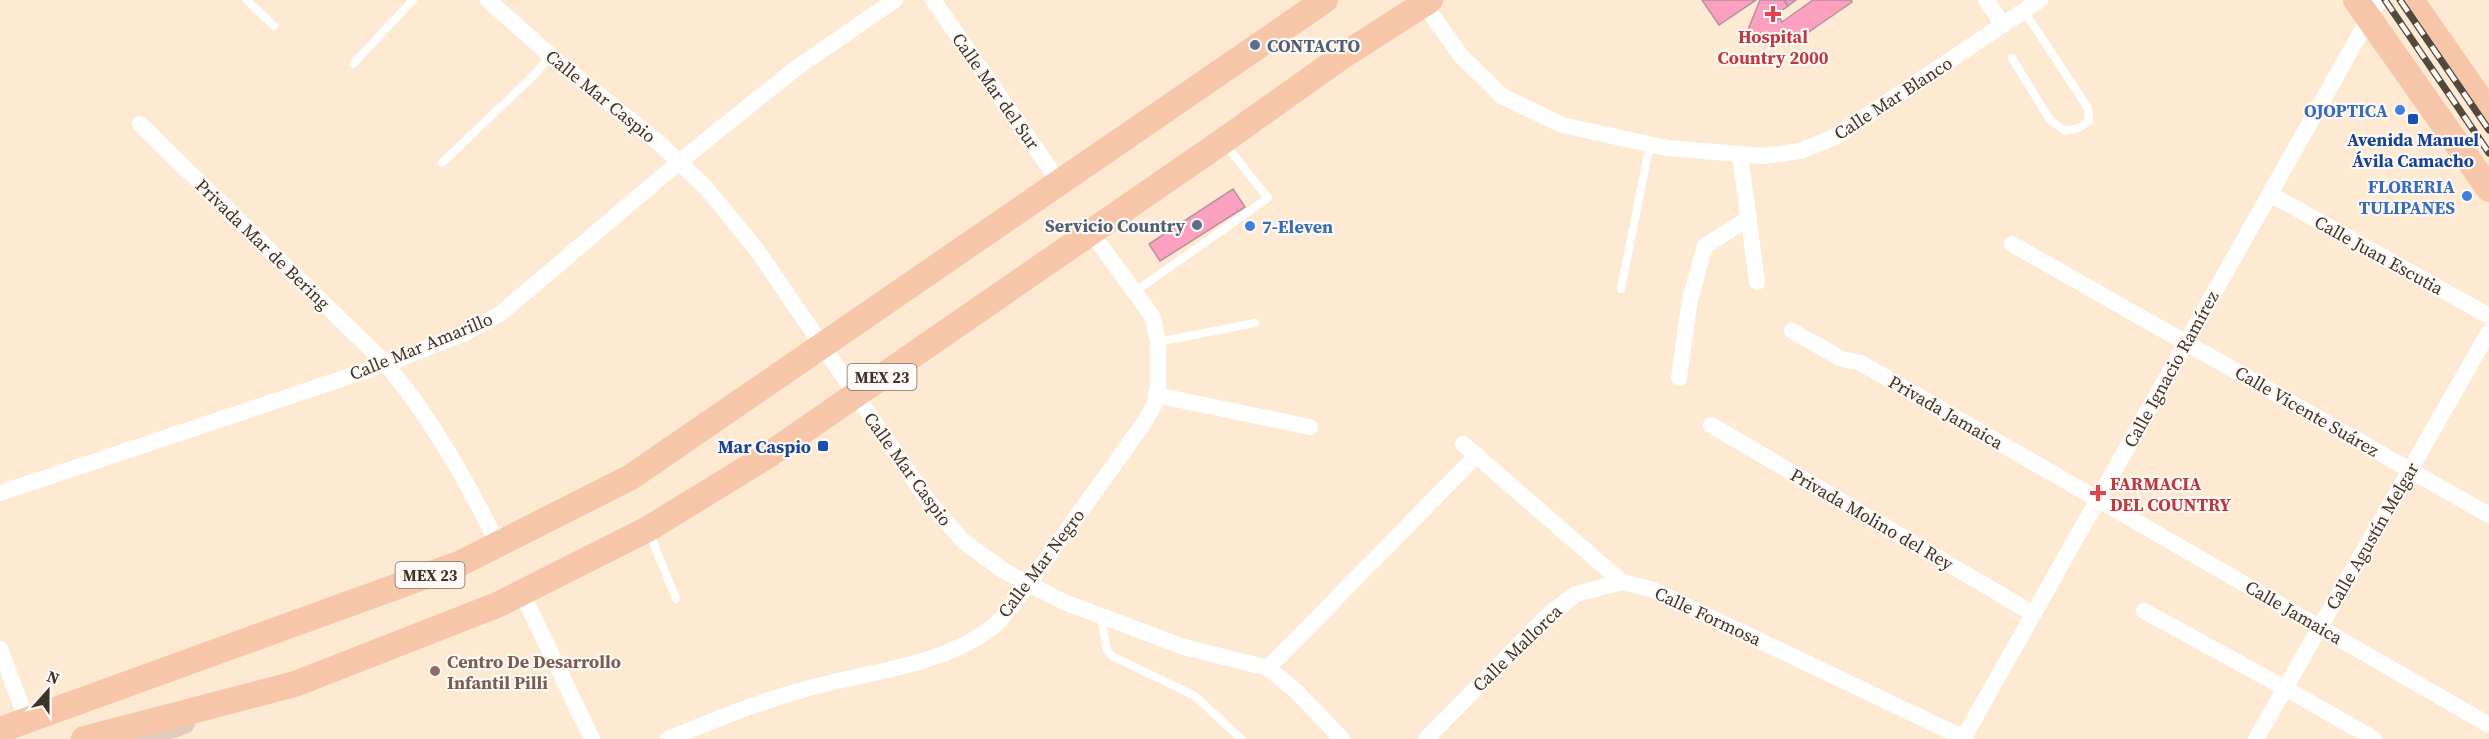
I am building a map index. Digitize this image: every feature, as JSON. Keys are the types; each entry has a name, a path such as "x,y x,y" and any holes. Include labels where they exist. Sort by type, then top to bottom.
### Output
{"main road":[{"name":"MEX 23","path":"0,730 459,564 631,477 1325,0"},
{"path":"2411,0 2489,112"},
{"name":"MEX 23","path":"84,739 295,684 497,605 648,529 767,456 1344,55 1427,2"},
{"path":"2368,6 2489,189"},
{"path":"140,739 295,684"}],"street":[{"name":"Calle Mar Caspio","path":"488,0 551,56 659,143 707,189 757,250 929,502 962,540 1004,571 1064,602 1185,647 1268,668 1295,690 1342,739"},
{"name":"Calle Mar Amarillo","path":"0,493 386,364 465,333 500,314 679,162 795,69 895,0"},
{"name":"Calle Mar del Sur","path":"933,0 1059,182"},
{"path":"1986,0 2003,25"},
{"name":"Calle Mar Blanco","path":"1427,2 1461,56 1502,96 1562,124 1667,148 1764,156 1800,151 1835,137 2040,0"},
{"name":"Calle Ignacio Ramírez","path":"1964,739 2270,194 2368,6"},
{"name":"Privada Mar de Bering","path":"140,124 386,364 417,401 467,483 498,544"},
{"path":"1740,154 1757,282"},
{"name":"Calle Juan Escutia","path":"2270,194 2489,316"},
{"path":"1679,378 1690,299 1705,246 1749,218"},
{"name":"Calle Mar Negro","path":"668,739 745,708 807,689 938,656 967,643 996,624 1028,584 1144,423 1156,395 1158,342 1152,316 1091,232"},
{"name":"Calle Vicente Suárez","path":"2012,244 2489,515"},
{"name":"Privada Jamaica","path":"1792,331 1842,359 1861,363 2098,499"},
{"name":"Calle Agustín Melgar","path":"2256,739 2489,332"},
{"path":"1156,395 1310,427"},
{"name":"Privada Molino del Rey","path":"1711,425 2034,614"},
{"name":"Calle Formosa","path":"1268,668 1470,449 1622,582 1651,589 1964,739"},
{"name":"Calle Jamaica","path":"2098,499 2489,725"},
{"name":"Calle Mallorca","path":"1426,739 1549,614 1575,594 1622,582"},
{"path":"522,592 592,739"},
{"path":"2144,611 2374,739"},
{"path":"0,649 27,721"}],"lane":[{"path":"247,0 274,26"},
{"path":"353,64 413,0"},
{"path":"2012,58 2050,120 2065,131 2079,128 2089,121 2088,108 2024,10"},
{"path":"442,163 551,56"},
{"path":"1136,291 1268,198 1223,141"},
{"path":"1621,289 1650,144"},
{"path":"1158,342 1255,323"},
{"path":"648,529 676,599"},
{"path":"1101,617 1107,650 1112,656 1195,696 1241,739"}],"building":[{"path":"1702,0 1756,0 1719,25"},
{"path":"1760,0 1784,0 1788,6 1771,18 1774,22 1780,18 1782,22 1813,0 1851,0 1852,2 1800,38 1747,32"},
{"path":"1784,0 1796,0 1788,6"},
{"name":"Servicio Country","path":"1233,189 1245,207 1160,261 1149,244"}],"railway":[{"path":"2385,0 2489,153"},
{"path":"2400,0 2489,130"}],"place":[{"name":"Hospital Country 2000","path":"1773,14"},
{"name":"CONTACTO","path":"1255,45"},
{"name":"OJOPTICA","path":"2400,110"},
{"name":"Avenida Manuel Ávila Camacho","path":"2413,119"},
{"name":"FLORERIA TULIPANES","path":"2467,196"},
{"name":"Servicio Country","path":"1197,225"},
{"name":"7-Eleven","path":"1250,226"},
{"name":"Mar Caspio","path":"823,446"},
{"name":"FARMACIA DEL COUNTRY","path":"2098,493"},
{"name":"Centro De Desarrollo Infantil Pilli","path":"435,671"}]}
